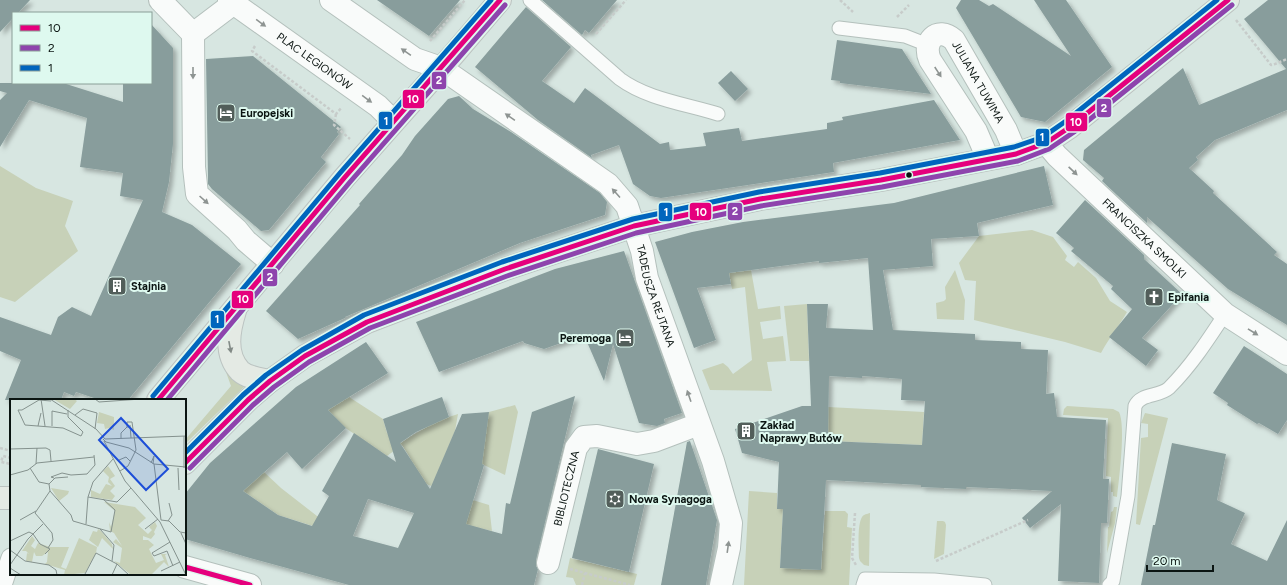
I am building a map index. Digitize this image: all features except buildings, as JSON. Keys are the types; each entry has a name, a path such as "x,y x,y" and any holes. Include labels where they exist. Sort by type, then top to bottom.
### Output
{"main road":[{"path":"159,399 345,177 500,0"},
{"path":"186,462 248,400 270,381 305,356 367,322 505,269 634,226 760,199 881,180 1016,154 1046,143 1070,127 1230,7"},
{"path":"235,310 229,337 233,360 241,371 253,378 270,381"}],"street":[{"path":"160,0 192,34 194,167 197,194 272,264"},
{"path":"331,0 415,59 441,68"},
{"name":"PLAC LEGIONÓW","path":"192,34 232,2 378,106 393,121"},
{"name":"JULIANA TUWIMA","path":"928,45 932,38 938,34 948,35 954,40 1006,130 1016,154"},
{"path":"928,45 927,53 930,60 976,131 988,159"},
{"name":"TADEUSZA REJTANA","path":"441,68 608,184 627,206 642,251 647,278 713,461 731,523 729,548 721,585"},
{"name":"FRANCISZKA SMOLKI","path":"1046,143 1057,156 1225,314 1287,354"},
{"name":"BIBLIOTECZNA","path":"548,563 576,448 584,438 597,436 637,444 654,441 699,424"},
{"path":"2,585 10,561"},
{"path":"186,567 250,585"}],"lane":[{"path":"530,0 632,88 644,93 718,114"},
{"path":"839,28 905,36 928,45"},
{"path":"1109,585 1113,581 1128,496 1135,406 1137,401 1167,389 1192,362 1225,314"},
{"path":"864,582 934,580 985,585"}],"path":[{"path":"425,44 430,41 464,0"},
{"path":"592,39 626,0"},
{"path":"840,0 852,12 860,12"},
{"path":"890,16 898,18 909,5"},
{"path":"1230,7 1271,64 1287,59"},
{"path":"252,49 252,51 336,114"},
{"path":"346,102 336,114 334,125 352,140"},
{"path":"0,448 10,451"},
{"path":"1,456 1,462 10,464"},
{"path":"855,513 852,558 864,582"},
{"path":"912,580 934,562 1028,520"},
{"path":"582,585 585,573 630,585"}],"green space":[{"path":"0,166 36,188 73,201 65,226 78,251 15,302 0,297"},
{"path":"1032,230 1053,237 1067,256 1065,260 1074,267 1078,262 1096,278 1110,301 1127,312 1101,353 1065,342 974,320 976,281 965,280 959,263 979,236"},
{"path":"751,270 758,309 780,306 781,319 760,322 763,339 783,336 786,361 767,362 772,391 710,390 702,370 723,363 733,374 752,360 745,287 732,289 729,273"},
{"path":"955,270 965,300 964,320 937,319 936,303 946,299 945,287"},
{"path":"807,304 809,361 790,361 784,306"},
{"path":"226,372 244,387 186,443 186,439 231,386"},
{"path":"349,397 383,419 387,433 390,435 394,431 401,443 428,426 458,414 455,431 432,486 393,474 410,458 402,445 387,456 344,427 328,410"},
{"path":"515,405 518,412 505,475 465,456 489,412"},
{"path":"1067,406 1113,409 1119,412 1121,419 1122,441 1117,497 1113,496 1113,492 1111,492 1111,477 1106,476 1108,418 1063,415 1064,409"},
{"path":"828,407 924,412 922,445 828,441"},
{"path":"1145,413 1168,418 1140,525 1136,524 1141,438 1148,437 1148,424 1141,423"},
{"path":"264,472 281,488 317,516 341,524 316,527 278,515 243,491"},
{"path":"749,491 777,493 777,509 783,509 780,567 821,570 825,511 845,511 848,514 847,527 852,528 849,585 744,585"},
{"path":"450,493 489,505 492,531 466,525"},
{"path":"1114,507 1117,507 1115,523 1107,553 1108,527 1111,512 1113,511"},
{"path":"870,513 869,566 864,565 859,558 859,525 862,517"},
{"path":"937,521 943,521 946,525 944,554 934,559"},
{"path":"570,558 637,574 634,585 576,585 573,578 566,577"}],"transit line":[{"name":"1","path":"153,396 340,173 491,0"},
{"name":"10","path":"159,399 345,177 500,0"},
{"name":"1","path":"186,452 243,395 266,375 302,350 364,315 502,262 633,219 759,192 880,173 1014,147 1043,137 1066,121 1217,0"},
{"name":"10","path":"186,462 248,400 270,381 305,356 367,322 505,269 634,226 760,199 881,180 1016,154 1046,143 1070,127 1228,0"},
{"name":"2","path":"168,399 350,182 505,5"},
{"name":"2","path":"190,468 253,405 274,387 309,362 370,328 507,276 636,233 761,206 882,187 1018,161 1049,149 1074,132 1232,5"},
{"name":"10","path":"186,567 250,585"}],"place":[{"name":"Europejski","path":"226,113"},
{"name":"Stajnia","path":"117,286"},
{"name":"Epifania","path":"1154,297"},
{"name":"Peremoga","path":"625,338"},
{"name":"Zakład Naprawy Butów","path":"746,431"},
{"name":"Nowa Synagoga","path":"615,499"}]}
